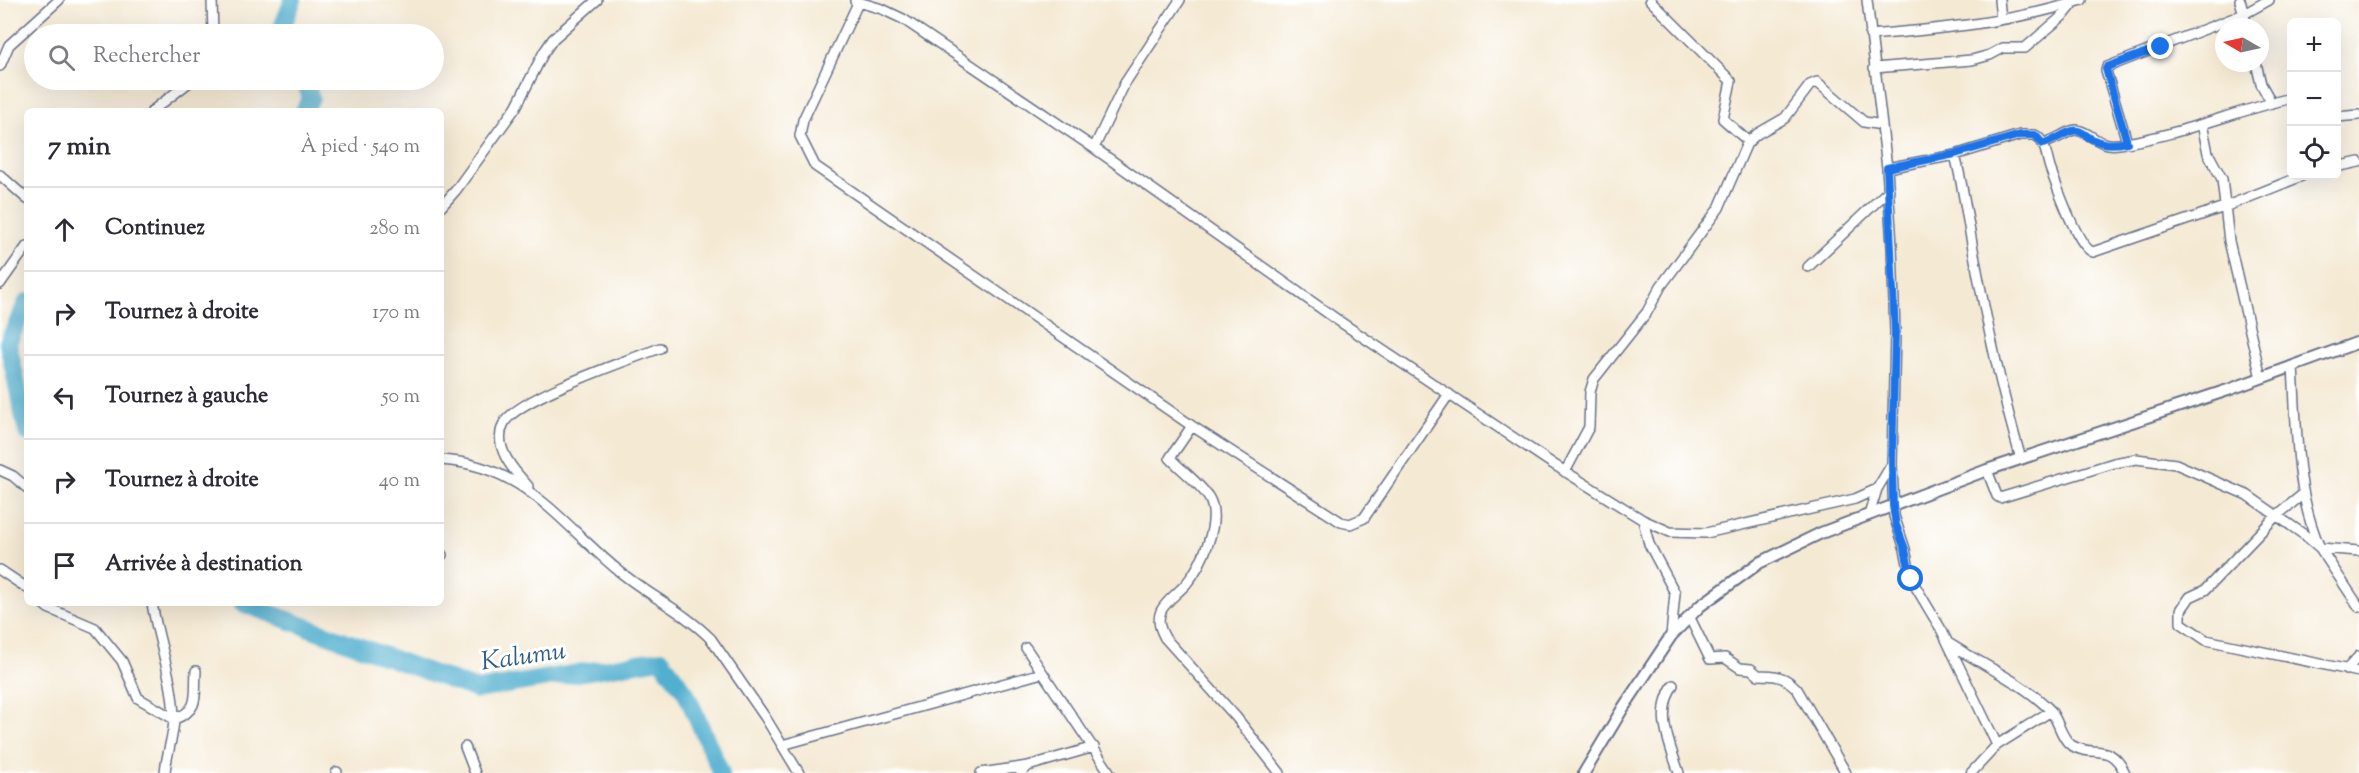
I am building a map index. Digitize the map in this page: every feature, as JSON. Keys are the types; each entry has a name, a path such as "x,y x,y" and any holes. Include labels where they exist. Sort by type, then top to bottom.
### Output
{"street":[{"path":"32,24 59,0"},
{"path":"212,0 213,24"},
{"path":"444,204 516,107 553,39 597,0"},
{"path":"1094,148 1125,83 1180,0"},
{"path":"1650,0 1731,81 1724,119 1749,142"},
{"path":"1866,0 1889,190 1895,332 1892,464 1896,525 1905,549 1911,579 1948,644 1998,745"},
{"path":"1999,0 2001,19"},
{"path":"2240,0 2245,18"},
{"path":"2127,142 2106,72 2107,67 2244,14 2269,0"},
{"path":"1449,394 1364,518 1350,524 1341,522 1192,426 815,166 800,136 803,120 856,1 882,9 903,19 1094,148 1274,278 1449,394 1565,472 1643,520 1670,532 1706,533 1855,499 1877,489"},
{"path":"1870,35 1934,29 2001,19 2078,1"},
{"path":"1874,68 1972,60 1990,55 2003,48 2025,48 2078,1"},
{"path":"0,66 9,45 24,32"},
{"path":"2258,72 2260,84 2271,102"},
{"path":"1565,472 1588,427 1591,385 1594,379 1647,312 1661,286 1719,208 1749,142 1757,134 1785,118 1810,85 1817,82 1864,122 1882,125"},
{"path":"156,108 179,90"},
{"path":"2043,144 2078,130 2095,141 2127,142 2202,124 2287,99"},
{"path":"2341,117 2359,115"},
{"path":"2202,124 2208,153 2222,179 2227,206 2226,223 2229,241 2261,378"},
{"path":"1887,168 1955,154 2020,135 2035,135 2043,144 2061,196 2090,252 2227,206 2292,180"},
{"path":"1955,154 2003,397 2021,459"},
{"path":"2341,166 2359,162"},
{"path":"0,175 24,196"},
{"path":"1808,267 1889,190"},
{"path":"0,284 24,250"},
{"path":"1584,773 1623,708 1671,636 1689,616 1737,577 1759,563 1821,533 1987,470 2261,378 2359,342"},
{"path":"660,348 602,369 519,408 502,425 502,445 512,468 532,491 619,572 668,603 711,639 800,773"},
{"path":"2293,366 2302,495 2309,523 2320,548 2359,607"},
{"path":"1192,426 1170,458 1209,499 1214,518 1213,528 1194,572 1163,608 1159,626 1165,638 1236,717 1280,773"},
{"path":"1987,470 1997,496 2000,498 2114,463 2136,459 2176,464 2247,495 2320,548 2359,551"},
{"path":"444,460 475,465 532,491"},
{"path":"1869,515 1877,489 1892,464"},
{"path":"0,470 18,479 24,485"},
{"path":"2302,495 2276,516 2211,585 2190,597 2181,610 2181,623 2206,640 2359,672"},
{"path":"1643,520 1649,544 1675,593 1671,636"},
{"path":"0,570 24,586"},
{"path":"46,606 98,630 122,661 138,698 174,719"},
{"path":"153,606 169,675 174,719 165,773"},
{"path":"1689,616 1710,659 1725,658 1740,668 1751,669 1758,675 1776,675 1791,682 1797,688 1846,773"},
{"path":"1948,644 2017,685 2051,711 2068,743 2118,759 2124,773"},
{"path":"1026,648 1110,773"},
{"path":"2346,670 2359,656"},
{"path":"174,719 187,714 192,708 196,671"},
{"path":"782,745 1042,673"},
{"path":"1673,684 1665,697 1664,721 1679,773"},
{"path":"1971,773 1998,745 2051,711"},
{"path":"465,747 475,773"},
{"path":"981,773 1024,770 1094,747"}],"waterway":[{"name":"Kalumu","path":"283,24 293,0"},
{"name":"Kalumu","path":"306,108 311,98 308,90"},
{"name":"Kalumu","path":"24,308 8,343 24,418"},
{"name":"Kalumu","path":"250,606 477,690 661,659 686,693 721,773"}],"route":[{"path":"1911,579 1893,506 1895,332 1887,168 1955,154 2028,134 2039,137 2043,144 2078,130 2095,141 2111,145 2127,142 2106,69 2161,47"}]}
